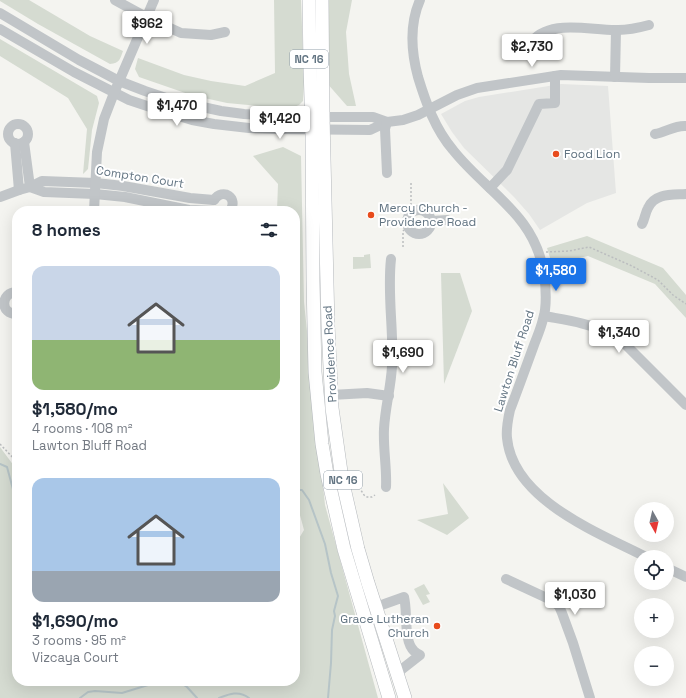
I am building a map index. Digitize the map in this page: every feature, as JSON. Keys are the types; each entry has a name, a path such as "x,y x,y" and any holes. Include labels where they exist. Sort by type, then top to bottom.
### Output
{"main road":[{"name":"Providence Road","path":"309,0 318,123 331,395 342,479 358,549 405,698"},
{"name":"Providence Road","path":"322,0 314,289 316,372 322,444 327,474 344,549 389,698"}],"street":[{"path":"115,0 146,17 181,33 211,35 225,32"},
{"path":"95,206 97,152 104,119 154,0"},
{"name":"Lawton Bluff Road","path":"420,0 414,19 412,48 414,63 429,109 441,134 452,150 464,164 507,204 527,229 535,243 544,274 544,316 510,410 507,433 511,456 520,474 541,497 577,522 634,551"},
{"path":"0,13 79,60 119,81 158,96 214,110 318,123"},
{"path":"529,45 542,33 554,30 583,28 616,30 648,25"},
{"path":"0,29 74,72 129,100 192,120 249,128 373,117 387,122 402,120 418,115 457,95 477,88 561,75 686,78"},
{"path":"615,77 616,30"},
{"path":"490,188 507,170 539,104 556,103 554,76"},
{"path":"387,122 384,129 387,173"},
{"path":"655,134 662,133 678,126 686,126"},
{"path":"19,190 20,142 30,187"},
{"name":"Compton Court","path":"0,197 30,187 42,181 96,182 190,198 214,200 218,195 228,195 233,203 233,206"},
{"name":"Compton Court","path":"30,187 44,192 96,194 169,206"},
{"path":"154,203 155,192"},
{"path":"642,224 647,209 656,199 667,195 686,194"},
{"path":"212,206 214,200"},
{"path":"432,221 446,220"},
{"path":"386,487 384,427 392,366 391,259"},
{"path":"12,293 6,296 4,303 4,306 8,312 12,314"},
{"path":"544,316 592,326 614,336 625,344 686,405"},
{"path":"331,395 367,393 388,396"},
{"path":"674,572 686,578"},
{"path":"506,578 553,601 558,606 573,643 590,698"},
{"path":"376,607 404,597 406,605 406,631 414,651 420,655 397,673"}],"path":[{"path":"411,183 411,207"},
{"path":"403,247 404,230"},
{"path":"538,252 569,251 589,247 632,266 658,280 686,304"},
{"path":"0,444 12,457"},
{"path":"353,484 358,484 364,495 367,497 372,497 375,494"}],"shaded area":[{"path":"0,0 29,0 90,36 123,51 118,62 110,64 38,24"},
{"path":"274,0 301,0 304,81 303,101 299,105 294,107 227,103 191,95 139,77 135,69 138,58 184,75 245,86 275,73"},
{"path":"324,0 352,0 346,32 349,74 356,106 347,106 326,82"},
{"path":"0,39 97,96 99,103 92,130 88,169 83,174 87,129 68,98 0,56"},
{"path":"561,84 608,86 616,193 587,203 540,230 529,214 514,197 464,148 441,114 465,101 479,97"},
{"path":"283,147 301,156 304,302 325,505 378,698 0,698 0,447 12,463 12,686 300,686 300,537 304,530 300,515 300,206 277,206 278,184 253,156"},
{"path":"587,236 663,268 686,295 686,318 655,284 588,256 552,264 547,248"},
{"path":"370,254 371,268 353,269 353,257 364,257 364,255"},
{"path":"441,273 460,273 472,311 444,384"},
{"path":"443,483 469,518 447,535 417,520 448,514"},
{"path":"424,584 430,594 426,595 430,602 423,605 414,589"}],"waterway":[{"path":"0,464 7,467 12,486"},
{"path":"300,490 302,490 309,500 325,544 331,573 338,596 334,611 335,616 332,630 328,698"},
{"path":"80,698 88,692 95,691 122,693 145,686"},
{"path":"185,686 197,698"},
{"path":"219,698 238,693 249,698"}],"place":[{"name":"Food Lion","path":"556,154"},
{"name":"Mercy Church - Providence Road","path":"371,215"},
{"name":"Grace Lutheran Church","path":"437,626"}]}
